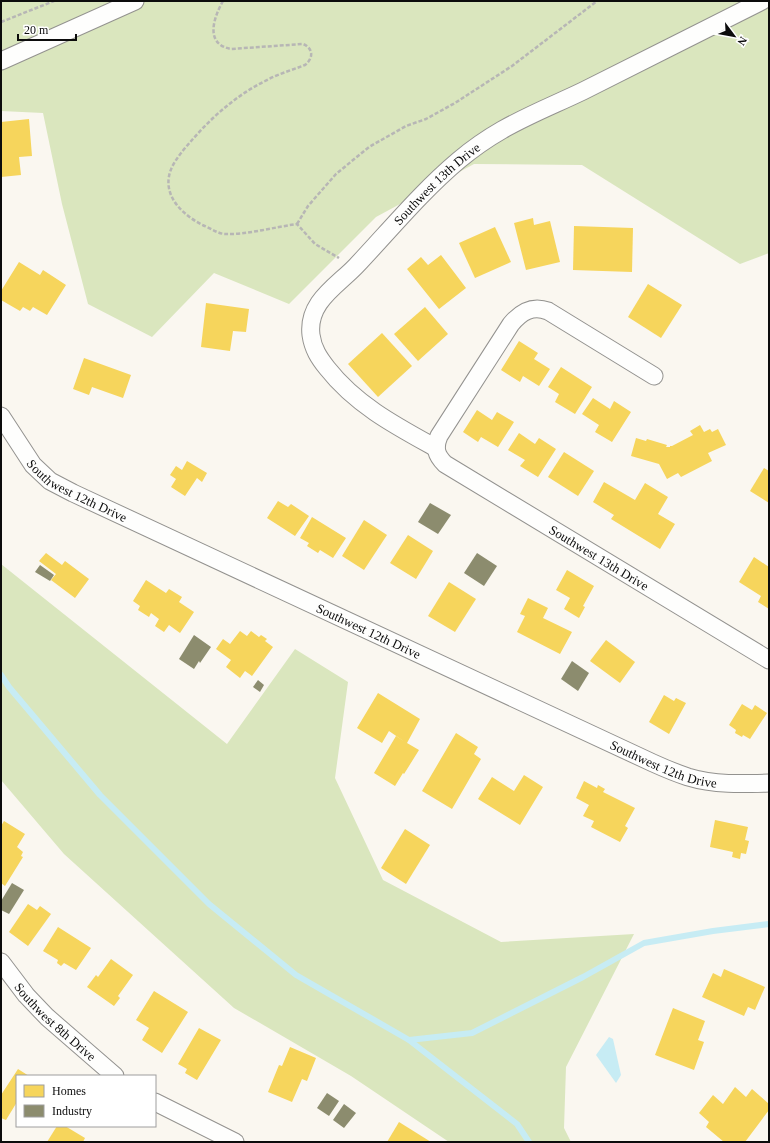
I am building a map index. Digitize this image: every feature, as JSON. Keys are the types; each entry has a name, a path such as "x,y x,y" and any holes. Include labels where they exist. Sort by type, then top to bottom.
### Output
{"street":[{"path":"1,61 135,1"},
{"name":"Southwest 13th Drive","path":"762,1 582,92 501,130 459,160 433,184 356,266 331,288 313,315 311,334 316,354 344,388 371,410 403,430 438,442 438,455 445,464 769,660"},
{"path":"438,442 511,324 519,314 530,310 540,308 548,311 654,376"},
{"name":"Southwest 12th Drive","path":"1,416 33,465 50,481 73,493 652,763 688,777 715,782 745,784 769,783"},
{"name":"Southwest 8th Drive","path":"1,962 26,995 47,1017 114,1075"},
{"path":"156,1102 235,1142"}],"path":[{"path":"1,22 54,1"},
{"path":"222,1 213,28 213,34 220,46 231,50 302,44 309,47 311,50 310,60 305,65 266,80 237,98 219,112 186,147 173,166 169,181 171,197 175,204 204,226 223,234 297,224 308,206 326,184 369,147 406,126 426,119 456,103 512,66 597,1"},
{"path":"297,224 319,246 356,266"}],"green space":[{"path":"1,1 769,1 769,253 740,264 582,165 474,164 376,217 289,304 214,273 152,337 88,304 62,204 43,113 1,111"},
{"path":"1,564 227,744 295,649 348,682 335,778 383,880 501,942 634,934 566,1067 564,1128 571,1142 449,1142 351,1076 234,1008 64,854 1,780"}],"water":[{"path":"609,1037 613,1039 621,1075 616,1083 596,1055"}],"building: Homes":[{"path":"29,119 32,156 19,157 21,175 1,177 1,122"},
{"path":"533,218 534,225 550,221 560,262 526,270 514,223"},
{"path":"574,226 633,228 632,272 573,270"},
{"path":"495,227 511,262 475,278 459,243"},
{"path":"441,255 466,288 439,309 407,269 421,257 428,265"},
{"path":"19,262 40,275 43,270 66,285 47,315 33,307 30,311 23,307 20,311 1,300 1,291"},
{"path":"648,284 682,305 661,338 628,317"},
{"path":"206,303 249,309 246,332 233,331 230,351 201,347"},
{"path":"425,307 448,334 418,361 394,334"},
{"path":"382,333 412,366 378,397 348,364"},
{"path":"519,341 538,353 534,359 550,369 539,386 523,376 520,382 501,370"},
{"path":"84,358 131,375 123,398 92,387 89,395 73,389"},
{"path":"561,367 592,387 575,414 555,402 559,394 548,387"},
{"path":"593,398 610,409 614,401 631,412 612,442 595,432 599,425 582,414"},
{"path":"477,410 492,420 497,412 514,422 498,447 481,437 478,442 463,432"},
{"path":"700,425 704,432 710,429 712,432 718,429 726,445 708,453 712,461 681,477 678,473 667,479 659,464 631,456 636,438 646,441 647,439 667,445 666,447 670,447 693,435 690,431"},
{"path":"519,433 535,444 539,438 556,449 538,477 520,466 525,460 508,450"},
{"path":"564,452 594,471 578,496 548,477"},
{"path":"187,461 207,473 202,482 197,478 185,496 171,487 176,479 170,475 176,466 182,470"},
{"path":"764,468 769,471 769,503 750,491"},
{"path":"604,482 635,500 645,483 668,497 658,514 675,524 660,549 611,519 614,515 593,502"},
{"path":"278,501 288,507 291,504 309,516 295,536 267,518"},
{"path":"312,517 346,538 333,558 320,550 318,553 307,546 309,543 300,538"},
{"path":"364,520 387,535 364,570 342,556"},
{"path":"408,535 433,551 416,579 390,563"},
{"path":"46,553 62,565 65,561 89,579 75,598 51,580 56,574 39,561"},
{"path":"754,557 769,567 769,609 758,602 761,596 739,582"},
{"path":"567,570 594,586 583,606 585,607 579,618 564,609 570,598 556,590"},
{"path":"146,580 166,593 169,589 182,597 179,602 194,612 180,633 169,625 164,632 155,626 159,619 151,613 149,617 138,610 140,606 133,601"},
{"path":"449,582 476,599 455,632 428,616"},
{"path":"528,598 548,608 543,618 572,632 560,654 517,632 525,616 520,614"},
{"path":"240,631 247,636 251,631 259,637 261,635 267,639 265,641 273,647 252,676 245,671 240,678 226,667 231,660 216,649 223,639 230,644"},
{"path":"606,640 635,662 620,683 590,661"},
{"path":"378,693 420,719 407,743 419,750 395,786 374,773 396,736 405,742 389,731 382,743 357,728"},
{"path":"664,695 674,701 676,698 686,703 669,734 649,722"},
{"path":"742,704 752,710 755,705 767,713 750,739 735,733 736,730 729,725"},
{"path":"456,733 478,747 474,754 481,759 452,809 422,791"},
{"path":"524,775 543,787 520,825 478,799 492,777 514,791"},
{"path":"584,781 597,788 598,785 605,789 603,792 635,808 625,826 628,828 620,842 591,827 594,821 583,816 589,805 576,798"},
{"path":"715,820 748,827 745,840 749,841 746,854 741,853 740,859 732,857 733,852 710,847"},
{"path":"4,821 25,834 17,847 23,852 21,856 23,857 5,886 1,883 1,826"},
{"path":"405,829 430,845 406,884 381,868"},
{"path":"28,904 37,910 40,906 51,914 28,946 9,932"},
{"path":"58,927 91,948 76,970 64,963 61,966 57,963 58,960 43,951"},
{"path":"111,959 133,975 118,996 120,998 114,1006 87,987 96,975 98,977"},
{"path":"724,969 765,987 755,1010 748,1007 744,1016 702,997 713,973 721,977"},
{"path":"154,991 188,1012 162,1053 142,1040 149,1028 136,1020"},
{"path":"673,1008 705,1021 698,1040 704,1042 694,1070 655,1055"},
{"path":"199,1028 221,1040 197,1080 185,1073 187,1069 178,1064"},
{"path":"290,1047 316,1058 307,1081 302,1079 292,1102 268,1092 279,1065 282,1066"},
{"path":"18,1069 27,1075 16,1075 16,1104 6,1120 1,1118 1,1095"},
{"path":"735,1087 746,1097 752,1089 769,1104 769,1110 745,1142 724,1142 706,1127 709,1122 699,1113 713,1095 723,1104"},
{"path":"399,1122 431,1142 387,1142"},
{"path":"56,1127 67,1127 85,1138 83,1142 47,1142"}],"building: Industry":[{"path":"430,503 451,515 438,534 418,522"},
{"path":"477,553 497,566 484,586 464,573"},
{"path":"40,565 54,575 50,581 35,572"},
{"path":"194,635 211,647 194,669 179,659"},
{"path":"572,661 589,673 578,691 561,679"},
{"path":"258,680 264,685 260,692 253,687"},
{"path":"12,883 24,890 9,914 1,910 1,901"},
{"path":"327,1093 339,1101 329,1116 317,1108"},
{"path":"344,1104 356,1113 344,1128 333,1120"}],"waterway":[{"path":"1,675 9,687 100,795 209,904 296,975 409,1040 517,1124 529,1142"},
{"path":"409,1040 472,1033 583,977 644,943 713,931 769,924"}]}
